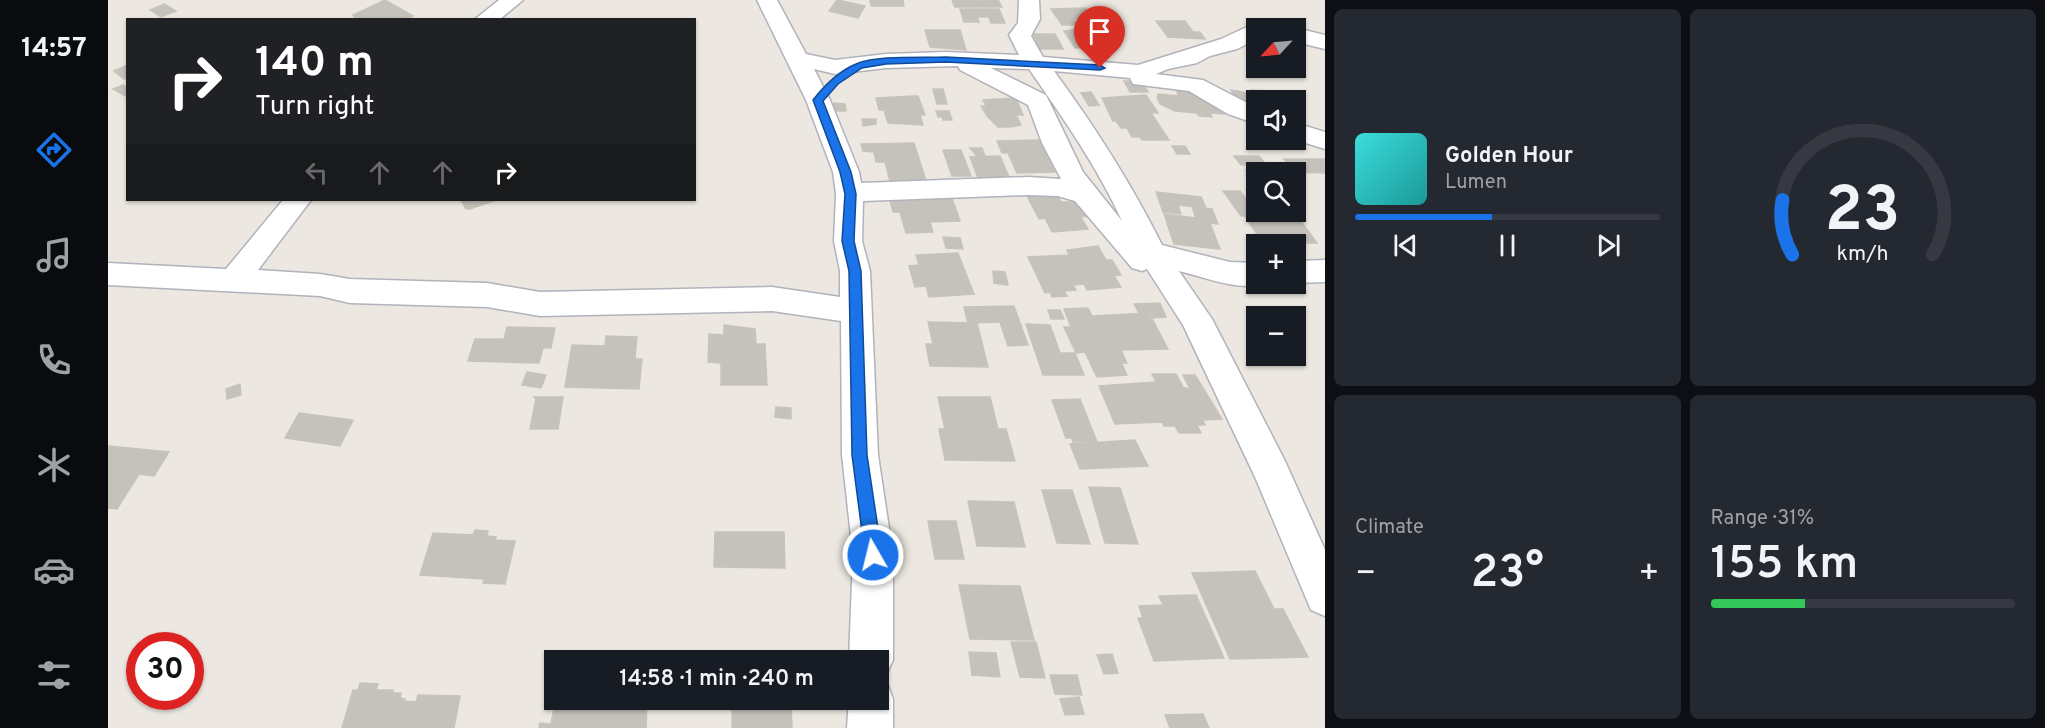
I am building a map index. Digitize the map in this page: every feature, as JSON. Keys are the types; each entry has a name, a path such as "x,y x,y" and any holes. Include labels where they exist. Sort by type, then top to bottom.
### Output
{"street":[{"path":"487,18 513,0"},
{"path":"767,0 818,100 846,172 850,194 848,241 855,271 860,455 873,555 871,650"},
{"path":"1029,0 1030,21 1020,38 1083,128 1122,192 1150,253 1196,319 1272,473 1325,596"},
{"path":"1136,75 1162,63 1189,58 1202,51 1229,44 1246,36"},
{"path":"1306,37 1325,42"},
{"path":"796,59 835,67 946,60 1041,70 1136,75 1195,85 1246,113"},
{"path":"946,60 977,69 1001,83 1025,91 1038,100 1044,109 1054,142 1083,194 1129,246 1183,300"},
{"path":"818,100 835,82 859,66"},
{"path":"1306,134 1325,141"},
{"path":"850,194 900,189 1042,187 1070,189 1083,194"},
{"path":"234,280 297,201"},
{"path":"1150,253 1230,273 1246,274"},
{"path":"1306,272 1325,271"},
{"path":"108,274 320,285 350,291 487,295 540,304 772,298 856,311"},
{"path":"870,728 871,710"}],"building":[{"path":"385,0 413,16 409,18 355,18 353,15"},
{"path":"837,0 865,6 858,18 829,11"},
{"path":"870,0 903,0 904,6 871,6"},
{"path":"952,0 986,1 989,7 955,7"},
{"path":"987,0 998,0 1002,7 990,7"},
{"path":"164,4 176,11 161,17 150,10"},
{"path":"1086,8 1094,19 1074,19 1077,25 1062,25 1051,9"},
{"path":"960,9 999,9 1005,23 991,23 989,17 977,17 979,22 964,22"},
{"path":"1156,21 1185,21 1193,32 1200,32 1205,39 1168,37"},
{"path":"1098,28 1108,37 1114,47 1075,48 1064,31"},
{"path":"925,30 960,30 966,50 930,47"},
{"path":"1033,34 1055,34 1059,41 1036,41"},
{"path":"1036,41 1059,41 1063,49 1039,49"},
{"path":"126,66 126,78 124,79 114,71"},
{"path":"1124,81 1141,81 1148,92 1130,92"},
{"path":"123,85 126,87 126,96 125,96 113,89"},
{"path":"933,89 943,89 947,104 937,104"},
{"path":"1176,90 1208,94 1224,114 1210,113 1212,117 1199,116 1197,113 1175,111 1160,104 1158,94 1179,96"},
{"path":"1231,90 1246,93 1246,109 1240,108"},
{"path":"1091,92 1099,105 1089,106 1081,93"},
{"path":"1146,95 1158,113 1151,113 1169,140 1142,140 1140,137 1132,137 1127,128 1121,128 1116,121 1113,121 1102,98"},
{"path":"918,96 925,115 920,115 923,125 888,123 884,110 879,110 876,98"},
{"path":"1016,98 1023,115 1016,115 1021,125 998,127 981,106 986,106 983,100"},
{"path":"834,103 845,104 846,111 834,111"},
{"path":"936,111 949,111 952,120 943,120 942,117 938,117"},
{"path":"862,119 876,119 876,124 863,126"},
{"path":"1042,140 1048,151 1044,151 1055,172 1017,173 1008,153 1002,153 997,141"},
{"path":"914,143 927,184 891,185 885,162 876,162 874,152 863,151 861,144"},
{"path":"1172,146 1185,146 1190,154 1177,154"},
{"path":"970,148 982,148 985,156 976,155"},
{"path":"943,150 961,150 971,176 952,176"},
{"path":"1000,156 1009,177 1006,177 1007,181 981,186 970,157"},
{"path":"1234,156 1259,156 1264,162 1246,162 1246,165 1241,165"},
{"path":"1284,159 1325,159 1325,173 1306,172 1306,162 1286,162"},
{"path":"1223,191 1240,191 1246,199 1246,216 1241,216"},
{"path":"1056,192 1061,202 1080,202 1088,217 1080,216 1088,229 1052,232 1045,218 1039,219 1026,194"},
{"path":"1156,192 1201,197 1206,208 1178,205 1181,214 1163,212"},
{"path":"952,198 960,221 930,222 933,232 906,233 900,212 893,212 890,200"},
{"path":"462,201 493,201 470,209 466,209"},
{"path":"1192,207 1212,209 1218,224 1210,223 1220,249 1174,244 1164,214 1196,218"},
{"path":"1249,222 1278,222 1282,227 1252,227"},
{"path":"1278,222 1302,222 1317,243 1306,243 1306,234 1257,234 1253,228 1282,227"},
{"path":"943,237 960,238 963,249 946,248"},
{"path":"1098,246 1106,260 1112,260 1121,275 1114,276 1121,287 1087,290 1084,284 1073,285 1076,290 1064,291 1067,296 1052,297 1050,292 1045,293 1028,257 1069,255 1067,250"},
{"path":"958,253 974,294 929,297 926,286 915,287 909,266 919,265 916,255"},
{"path":"993,271 1005,272 1008,285 994,283"},
{"path":"1160,303 1166,317 1153,318 1151,313 1139,313 1134,304"},
{"path":"1014,306 1028,345 1008,346 1000,322 968,323 964,307"},
{"path":"1088,308 1092,316 1149,313 1168,349 1121,350 1127,363 1091,364 1085,352 1076,353 1064,327 1071,327 1064,309"},
{"path":"1048,310 1060,310 1064,319 1051,319"},
{"path":"928,322 977,323 988,367 930,366 926,344 933,344"},
{"path":"1026,324 1050,325 1060,353 1075,353 1084,375 1043,375"},
{"path":"724,325 755,329 756,344 765,344 767,385 721,385 721,363 708,362 709,334 724,335"},
{"path":"507,327 555,328 551,348 543,348 539,363 468,361 475,339 504,339"},
{"path":"606,336 637,337 635,359 642,359 639,389 565,387 572,345 605,346"},
{"path":"1122,364 1127,375 1097,377 1091,365"},
{"path":"527,372 546,375 541,388 522,385"},
{"path":"1152,374 1176,374 1183,387 1188,389 1190,389 1183,375 1195,375 1222,419 1203,420 1205,425 1197,425 1201,433 1179,433 1175,426 1164,426 1162,422 1115,424 1099,386 1156,382"},
{"path":"240,384 241,395 227,399 226,389"},
{"path":"534,397 563,397 558,429 530,429 536,399"},
{"path":"938,397 990,397 998,429 1006,429 1015,461 945,460 939,429 945,429"},
{"path":"1080,399 1097,442 1073,442 1072,438 1066,438 1052,400"},
{"path":"776,407 791,408 791,419 775,417"},
{"path":"299,413 353,420 340,446 285,438"},
{"path":"1135,440 1148,466 1080,469 1070,444"},
{"path":"108,446 169,452 154,476 139,474 117,509 108,508"},
{"path":"1089,487 1120,488 1138,544 1105,543"},
{"path":"1042,490 1072,490 1090,544 1057,543"},
{"path":"968,501 1014,502 1025,547 977,546"},
{"path":"928,521 956,521 964,559 935,559"},
{"path":"475,530 488,531 487,536 496,537 495,540 515,541 505,584 483,583 484,579 420,575 433,533 473,535"},
{"path":"715,532 784,532 785,568 714,567"},
{"path":"1255,571 1274,609 1283,609 1308,657 1230,659 1192,573"},
{"path":"959,585 1020,586 1034,640 970,639"},
{"path":"1196,595 1224,658 1154,661 1138,618 1143,618 1139,606 1163,605 1159,596"},
{"path":"1011,642 1036,642 1045,678 1020,677"},
{"path":"969,652 996,653 1000,677 972,675"},
{"path":"1112,654 1118,673 1104,674 1097,655"},
{"path":"1050,675 1077,675 1082,695 1055,694"},
{"path":"360,683 378,684 376,690 393,690 393,693 401,693 400,698 405,699 404,701 416,702 418,695 460,696 454,728 342,728 353,690 358,690"},
{"path":"1079,697 1084,714 1065,715 1060,699"},
{"path":"554,710 647,710 646,728 539,728 540,723 551,724"},
{"path":"732,710 791,710 792,728 732,728"},
{"path":"1203,714 1209,728 1170,728 1165,715"}],"route":[{"path":"873,555 860,455 856,381 855,271 848,241 850,194 846,172 818,100 844,74 859,66 886,62 946,60 1100,68"}]}
